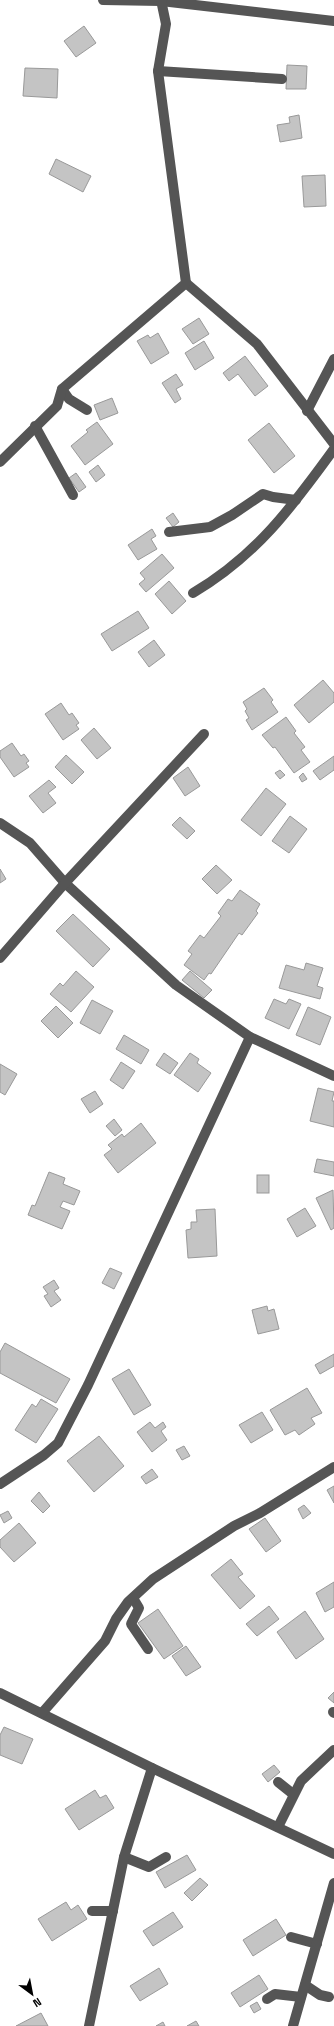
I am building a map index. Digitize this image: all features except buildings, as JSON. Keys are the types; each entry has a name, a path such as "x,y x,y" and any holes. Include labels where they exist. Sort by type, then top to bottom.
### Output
{"street":[{"path":"103,0 161,1 334,21"},
{"path":"161,1 166,24 158,71 186,282 257,344 334,444"},
{"path":"158,71 282,79"},
{"path":"0,462 56,406 62,389 186,282"},
{"path":"308,411 334,359"},
{"path":"62,389 69,400 87,410"},
{"path":"35,426 73,495"},
{"path":"193,593 219,578 264,538 296,500 334,449"},
{"path":"169,532 210,527 232,515 263,494 296,500"},
{"path":"0,958 65,883 204,734"},
{"path":"0,823 30,843 65,883 176,985 250,1037 334,1076"},
{"path":"0,1484 44,1456 58,1443 88,1385 250,1037"},
{"path":"42,1713 105,1641 116,1619 133,1598 153,1579 234,1526 260,1513 334,1467"},
{"path":"133,1598 139,1608 131,1624 148,1649"},
{"path":"0,1693 152,1768 334,1854"},
{"path":"278,1827 293,1794 301,1781 334,1750"},
{"path":"89,2026 124,1857 152,1768"},
{"path":"278,1782 293,1794"},
{"path":"124,1857 149,1867 166,1857"},
{"path":"293,2026 334,1883"},
{"path":"92,1911 113,1911"},
{"path":"291,1937 317,1944"},
{"path":"305,1984 320,1995 329,1997"},
{"path":"267,1999 275,1994 301,1997"}]}
